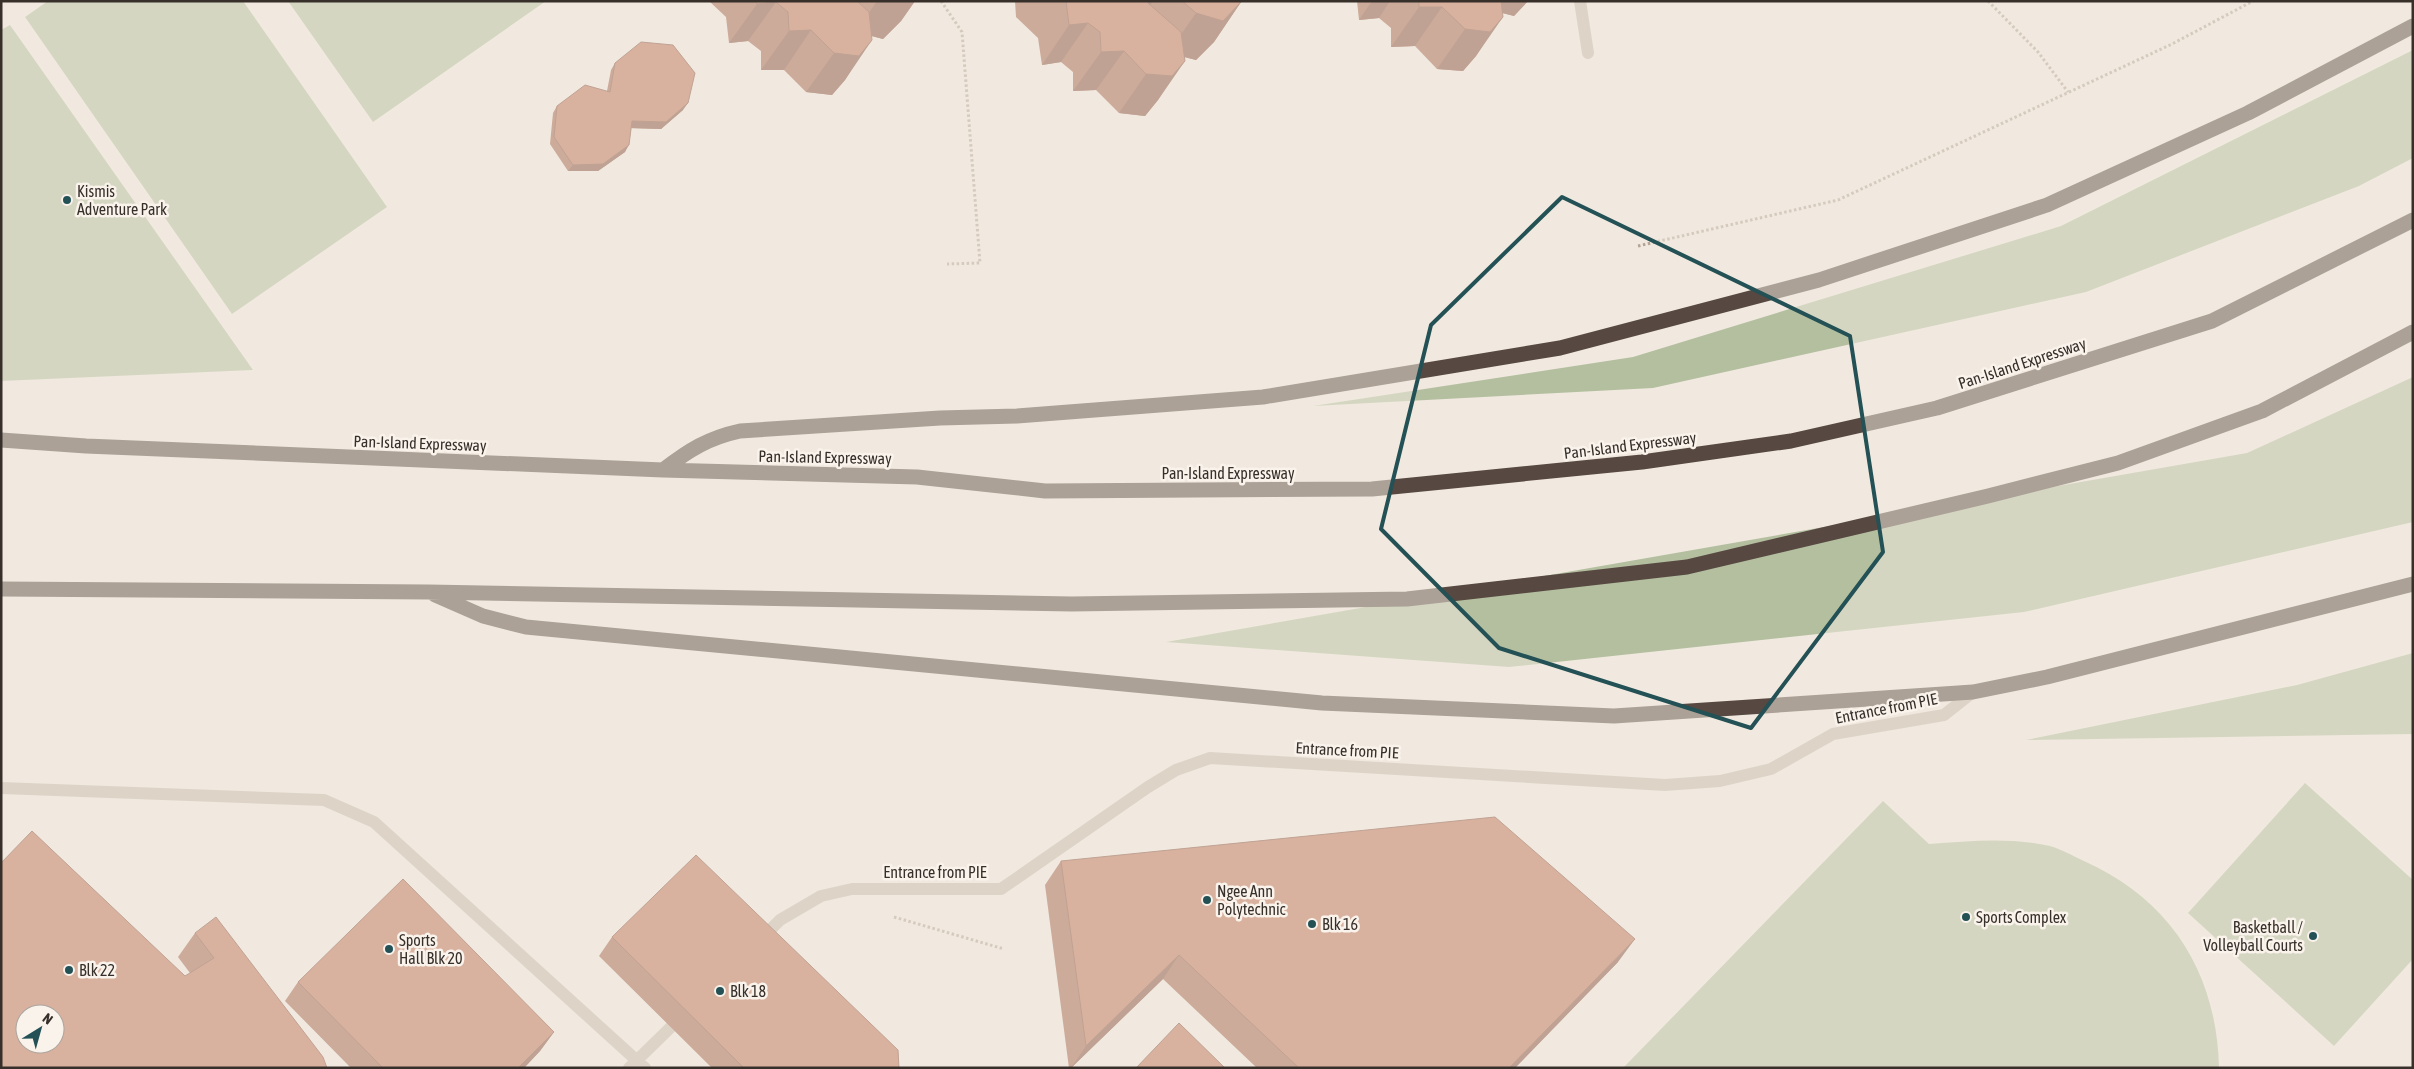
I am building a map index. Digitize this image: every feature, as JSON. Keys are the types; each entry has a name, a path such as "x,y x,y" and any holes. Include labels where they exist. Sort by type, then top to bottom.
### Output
{"highway":[{"path":"663,470 688,451 715,437 740,431 872,422 1017,416 1263,397 1560,348 1819,280 2047,205 2248,114 2413,26"},
{"name":"Pan-Island Expressway","path":"1,440 86,446 663,470 917,477 1045,491 1372,489 1642,462 1791,441 1937,408 2212,321 2413,220"},
{"path":"1,589 429,592 1072,604 1397,599 1687,567 1988,496 2118,463 2262,411 2413,332"},
{"path":"429,592 483,616 526,627 934,668 1322,703 1614,716 1973,692 2047,677 2413,584"}],"lane":[{"path":"1580,1 1588,53"},
{"name":"Entrance from PIE","path":"755,944 780,920 821,896 852,889 1001,889 1148,787 1176,770 1210,758 1665,785 1720,781 1771,769 1832,734 1944,715 1973,692"},
{"path":"1,788 324,800 374,822 637,1065 671,1027"}],"path":[{"path":"941,1 962,32 980,263 947,264"},
{"path":"1988,1 2038,52 2068,92"},
{"path":"1638,246 1838,200 2172,44 2253,1"},
{"path":"885,914 1004,949"}],"highlighted area":[{"path":"1562,197 1850,336 1883,552 1751,728 1499,648 1381,529 1431,325"}],"green space":[{"path":"48,1 243,1 387,207 232,314 25,17"},
{"path":"288,1 546,1 373,122"},
{"name":"Kismis Adventure Park","path":"10,25 253,370 1,381 1,30"},
{"path":"2413,50 2413,158 2359,186 2086,292 1653,388 1313,406 1633,357 2061,226"},
{"path":"2413,377 2413,522 2024,612 1509,667 1166,642 2247,453"},
{"path":"2413,653 2413,734 2026,740 2297,685"},
{"name":"Basketball / Volleyball Courts","path":"2305,783 2413,880 2413,959 2334,1046 2188,913"},
{"name":"Sports Complex","path":"1883,801 1929,844 1974,841 2020,841 2050,846 2115,877 2142,896 2164,919 2183,944 2198,971 2209,1001 2216,1033 2219,1068 1623,1068"}],"building":[{"path":"756,1 857,1 869,12 872,40 859,56 834,53 811,30 789,31 788,12 776,2 757,4"},
{"path":"1066,1 1149,1 1148,3 1181,32 1185,61 1172,76 1146,74 1124,51 1101,52 1100,32 1088,23 1069,25"},
{"path":"1182,1 1241,2 1223,21 1196,13"},
{"path":"1419,1 1501,1 1503,17 1490,32 1465,29 1442,7 1419,7"},
{"path":"641,42 673,45 695,73 688,103 666,122 632,121 629,145 603,164 573,165 554,137 557,106 585,85 610,92 615,63"},
{"name":"Blk 16","path":"1495,817 1635,939 1509,1068 1299,1068 1179,955 1086,1046 1061,861"},
{"name":"Blk 22","path":"32,831 185,976 214,958 195,933 216,917 323,1057 327,1068 1,1068 1,863"},
{"name":"Blk 18","path":"696,855 898,1050 899,1068 744,1068 612,937"},
{"name":"Sports Hall Blk 20","path":"403,879 554,1032 518,1068 383,1068 298,982"},
{"path":"1179,1023 1225,1068 1136,1068"}],"place":[{"name":"Kismis Adventure Park","path":"67,200"},
{"name":"Ngee Ann Polytechnic","path":"1207,900"},
{"name":"Sports Complex","path":"1966,917"},
{"name":"Blk 16","path":"1312,924"},
{"name":"Basketball / Volleyball Courts","path":"2313,936"},
{"name":"Sports Hall Blk 20","path":"389,949"},
{"name":"Blk 22","path":"69,970"},
{"name":"Blk 18","path":"720,991"}]}
